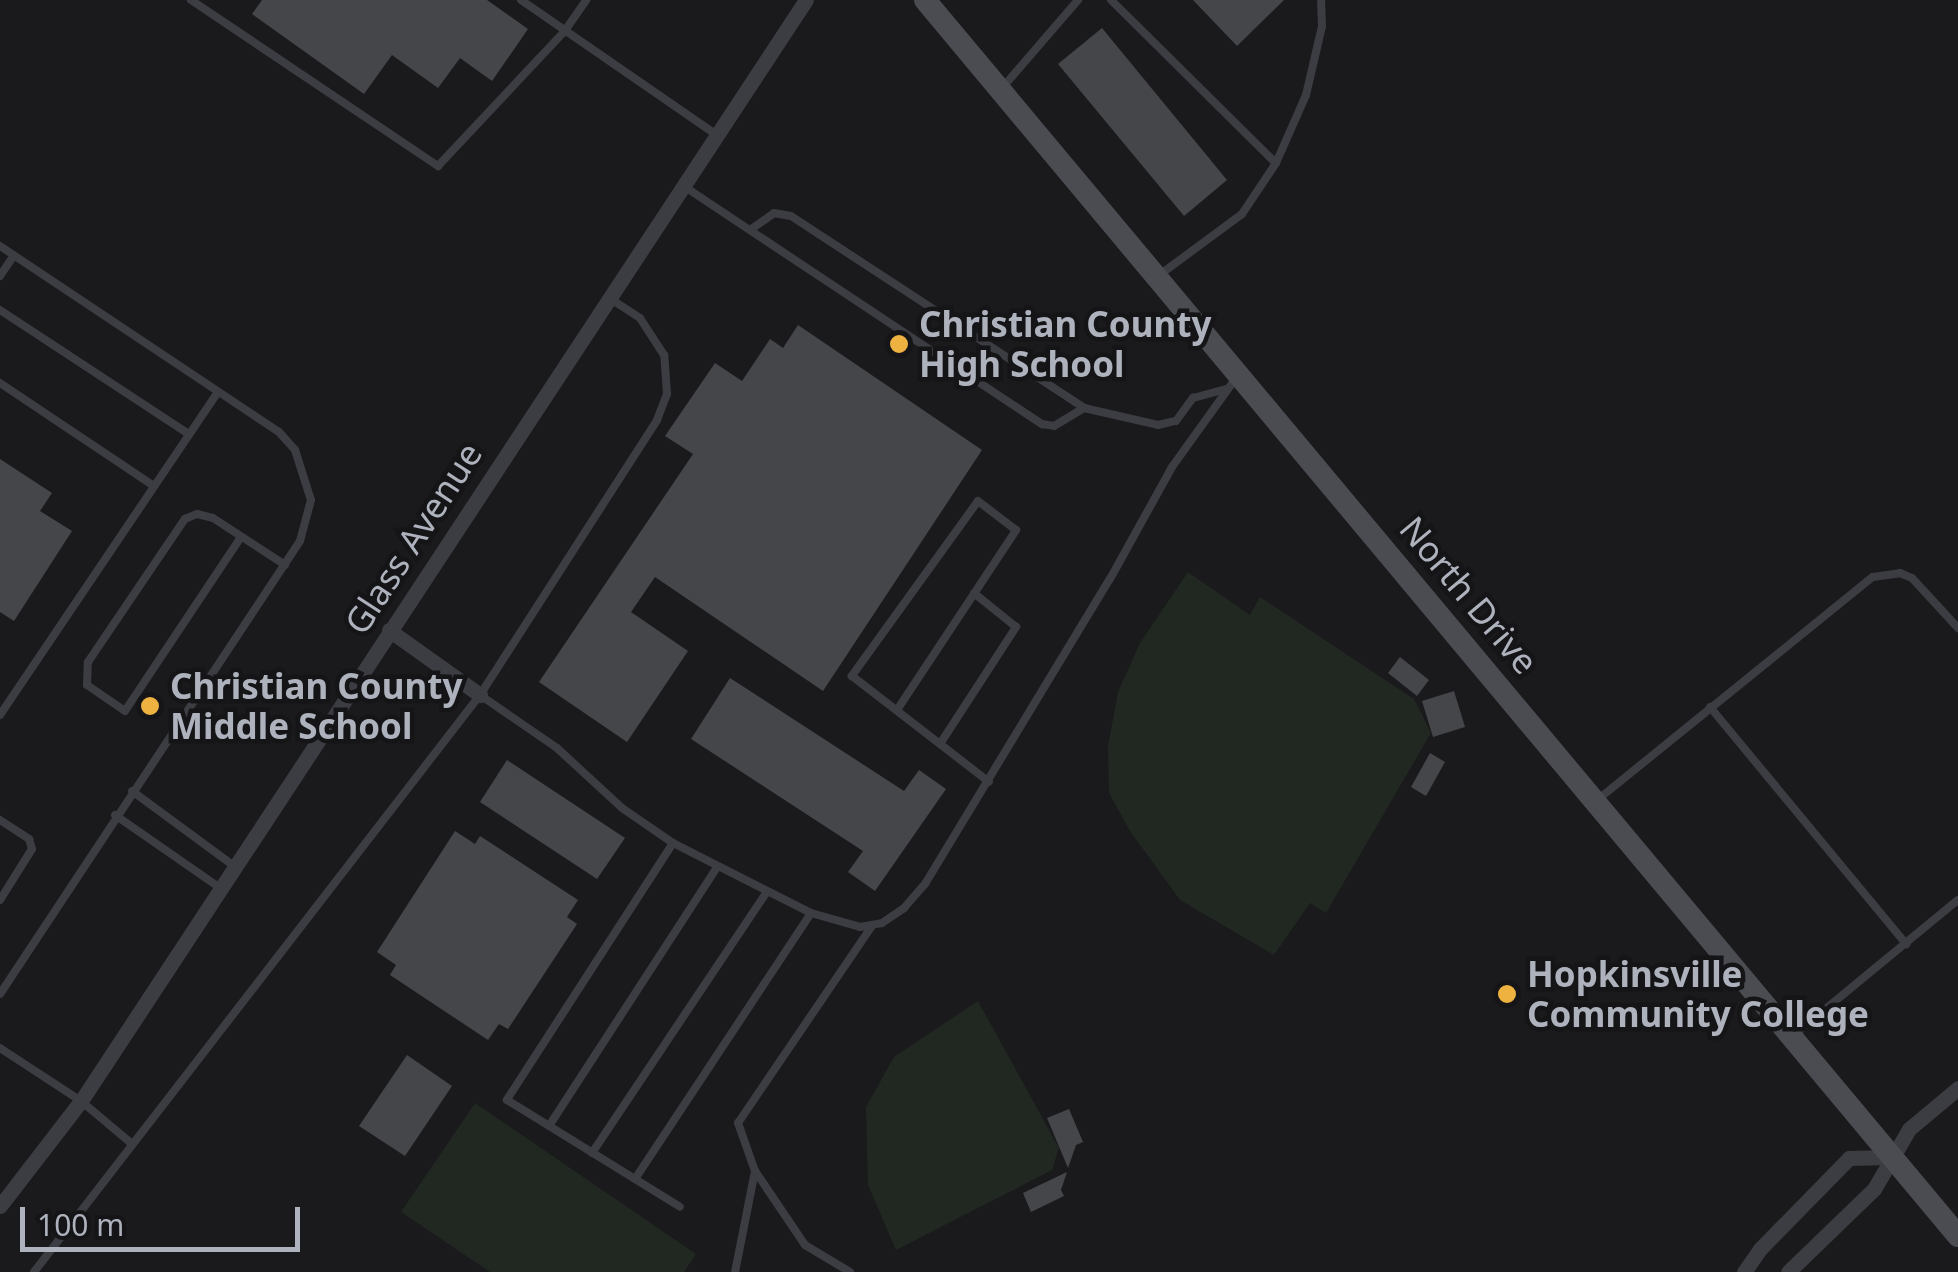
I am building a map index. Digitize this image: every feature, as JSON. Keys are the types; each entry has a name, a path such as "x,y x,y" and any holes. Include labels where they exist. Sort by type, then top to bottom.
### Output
{"main road":[{"name":"North Drive","path":"925,0 1158,276 1233,381 1595,802 1958,1236"}],"street":[{"name":"Glass Avenue","path":"0,1206 81,1101 806,0"},
{"path":"389,630 480,695"},
{"path":"1788,1272 1874,1189 1890,1157 1910,1130 1958,1088"},
{"path":"1744,1272 1760,1249 1848,1158 1890,1157"}],"lane":[{"path":"191,0 438,166 564,32 586,0"},
{"path":"521,0 716,136"},
{"path":"1062,0 1070,10"},
{"path":"1001,89 1078,0"},
{"path":"1111,0 1276,162"},
{"path":"1158,276 1242,214 1276,162 1306,96 1322,26 1321,0"},
{"path":"682,186 1042,424 1054,426 1084,408"},
{"path":"750,230 774,213 791,216 1084,408 1158,424 1176,421 1193,398 1233,381"},
{"path":"0,246 278,432 296,450 311,500 309,522 284,565 1,992"},
{"path":"0,276 14,255"},
{"path":"34,1272 480,695 656,420 667,394 664,355 653,332 608,297"},
{"path":"0,310 189,434"},
{"path":"850,1272 805,1245 756,1171 738,1124 871,926 893,917 925,884 989,782 1172,467 1233,381"},
{"path":"0,383 154,486"},
{"path":"0,714 218,392"},
{"path":"897,710 1016,530 978,501 852,676 989,782"},
{"path":"241,537 124,711 87,686 88,662 184,519 197,514 212,518 284,565"},
{"path":"1595,802 1873,576 1900,573 1912,578 1958,628"},
{"path":"940,744 1016,627 974,593"},
{"path":"480,695 557,748 622,808 673,843 766,894 811,913 871,926"},
{"path":"1710,707 1906,944"},
{"path":"132,791 234,866"},
{"path":"115,816 220,888"},
{"path":"0,820 29,839 32,849 0,900"},
{"path":"673,843 507,1100 680,1207"},
{"path":"548,1126 718,868"},
{"path":"592,1152 766,894"},
{"path":"1790,1038 1958,900"},
{"path":"635,1179 811,913"},
{"path":"0,1048 81,1101 132,1144"},
{"path":"734,1272 756,1171"}],"shaded area":[{"path":"1188,572 1250,615 1260,597 1414,699 1431,733 1326,913 1310,903 1274,955 1180,900 1130,831 1109,793 1108,746 1118,692 1140,643"},
{"path":"978,1001 1059,1148 1052,1170 896,1250 868,1185 866,1107 894,1057"},
{"path":"475,1103 696,1254 684,1272 490,1272 401,1212"}],"building":[{"path":"262,0 487,0 528,29 492,81 460,58 438,88 392,55 364,94 252,14"},
{"path":"1193,0 1284,0 1237,46"},
{"path":"1102,28 1227,180 1184,216 1058,64"},
{"path":"798,325 982,450 823,691 655,577 631,612 688,651 627,742 539,682 693,454 665,436 715,363 742,381 770,339 783,348"},
{"path":"0,459 52,493 40,511 72,531 14,621 0,612"},
{"path":"1400,657 1429,680 1417,696 1388,673"},
{"path":"730,678 904,791 919,770 946,789 875,891 848,872 863,851 691,739"},
{"path":"1454,691 1465,727 1433,737 1422,701"},
{"path":"1430,753 1445,762 1426,796 1411,787"},
{"path":"507,760 625,838 597,879 480,802"},
{"path":"455,831 475,844 480,836 578,900 567,917 577,924 508,1029 499,1024 488,1040 390,975 396,965 377,952"},
{"path":"407,1055 452,1086 405,1156 359,1126"},
{"path":"1069,1109 1083,1142 1076,1145 1068,1168 1047,1118"},
{"path":"1067,1172 1061,1190 1064,1196 1031,1212 1023,1193"}],"place":[{"name":"Christian County High School","path":"899,344"},
{"name":"Christian County Middle School","path":"150,706"},
{"name":"Hopkinsville Community College","path":"1507,994"}]}
